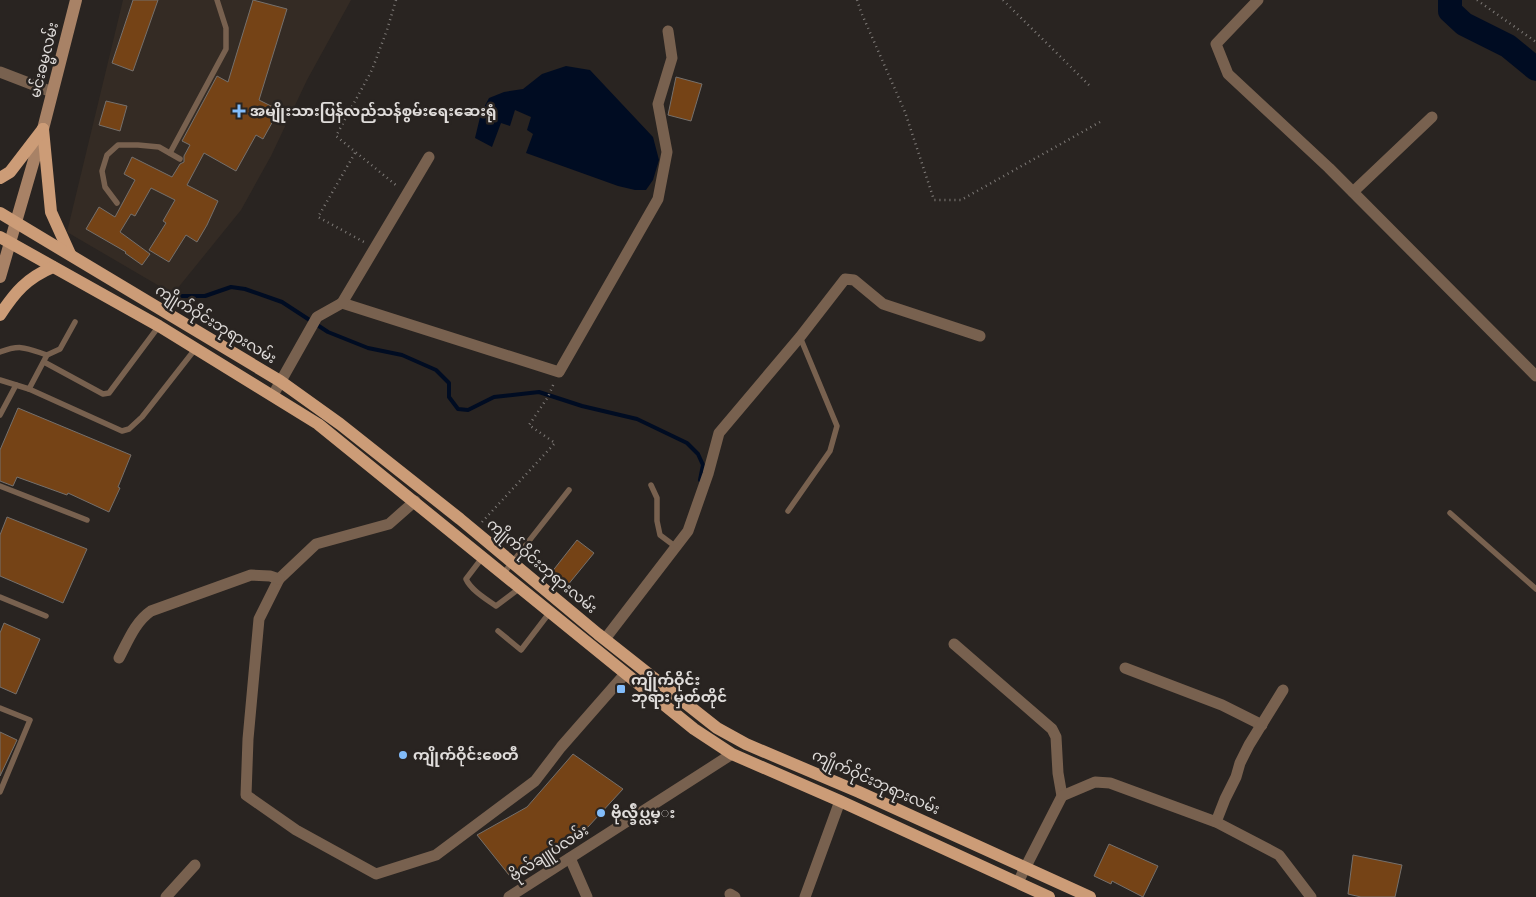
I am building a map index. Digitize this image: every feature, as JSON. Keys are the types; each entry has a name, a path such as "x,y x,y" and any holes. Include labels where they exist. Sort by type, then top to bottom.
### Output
{"main road":[{"name":"မင်းဓမ္မလမ်း","path":"0,277 6,240 17,223 44,128 76,0"},
{"path":"0,178 10,172 44,128"},
{"path":"44,128 51,212 71,255"},
{"name":"ကျိုက်ဝိုင်းဘုရားလမ်း","path":"0,213 280,381 340,424 717,728 746,744 845,786 1090,897"},
{"name":"ကျိုက်ဝိုင်းဘုရားလမ်း","path":"6,240 159,326 318,424 415,501 625,674 694,728 732,754 840,801 1049,897"},
{"path":"0,315 21,286 39,273 53,267"},
{"path":"840,801 845,786"}],"street":[{"path":"1258,0 1216,44 1228,74 1353,192 1536,376"},
{"path":"342,303 559,372 658,199 667,152 658,104 672,58 668,31"},
{"path":"0,72 52,92"},
{"path":"1353,192 1432,116"},
{"path":"273,395 317,316 342,303 429,157"},
{"path":"605,639 688,531 708,474 719,433 845,279 854,280 883,304 980,336"},
{"path":"415,501 390,524 316,544 279,579 259,619 248,739 246,795 296,830 376,874 436,854 536,781 560,747 625,674"},
{"path":"119,658 137,624 142,617 151,611 252,575 270,576 279,579"},
{"path":"954,644 1052,729 1056,737 1058,773 1062,796 1018,882"},
{"path":"1125,668 1222,705 1262,725"},
{"path":"1216,822 1236,777 1240,763 1283,690"},
{"name":"ဗိုလ်ချူပ်လမ်း","path":"509,897 732,754"},
{"path":"1062,796 1095,782 1110,783 1216,822 1279,855 1311,897"},
{"path":"805,897 840,801"},
{"path":"570,858 587,897"},
{"path":"166,897 195,865"}],"lane":[{"path":"170,153 226,49 226,28 217,0"},
{"path":"117,203 105,187 102,171 107,155 118,145 160,147 180,159"},
{"path":"28,389 47,355 60,349 75,322"},
{"path":"44,362 103,394 109,392 159,326"},
{"path":"788,511 830,451 837,426 800,336"},
{"path":"0,352 24,347 47,355"},
{"path":"0,380 28,389 122,431 129,429 142,417 196,348"},
{"path":"0,415 16,385"},
{"path":"651,485 656,498 660,535 676,547"},
{"path":"0,486 87,520"},
{"path":"503,574 569,490"},
{"path":"1450,513 1536,589"},
{"path":"482,557 466,579 469,584 496,606 520,588"},
{"path":"0,597 46,616"},
{"path":"498,631 521,650 550,612"},
{"path":"0,708 30,720 0,792"}],"path":[{"path":"396,0 372,70 336,136 406,194"},
{"path":"857,0 905,112 934,200 961,200 1100,122"},
{"path":"1003,0 1089,85"},
{"path":"1477,0 1536,42"},
{"path":"355,152 318,217 374,248"},
{"path":"475,531 555,443 529,425 548,397 559,372"}],"shaded area":[{"path":"123,0 351,0 307,80 271,156 241,210 173,294 67,232"}],"water":[{"path":"566,66 590,70 653,137 659,160 653,180 646,190 635,190 618,186 526,153 533,134 527,130 531,117 515,110 510,126 501,123 492,147 475,138 481,113 489,98 504,92 523,89 542,74"}],"building":[{"path":"133,0 158,0 133,71 112,63"},
{"path":"253,0 287,9 259,100 279,110 263,139 256,135 236,171 204,153 187,185 218,201 197,242 186,235 169,262 149,250 166,223 163,221 175,200 151,188 135,216 131,214 120,232 150,254 142,265 126,252 86,229 99,207 115,217 135,180 124,174 132,157 172,177 180,164 184,162 184,156 190,145 182,141 217,76 228,82"},
{"path":"676,77 702,84 691,121 668,115"},
{"path":"106,101 127,106 120,131 99,125"},
{"path":"18,408 131,455 118,487 120,488 109,512 68,493 67,495 17,477 13,486 0,481 0,450"},
{"path":"7,517 87,549 63,603 0,576 0,535"},
{"path":"577,540 594,553 567,586 551,573"},
{"path":"4,623 40,639 16,694 0,687 0,633"},
{"path":"0,732 17,740 0,776"},
{"path":"573,754 623,789 588,827 513,880 477,835 527,807"},
{"path":"1109,844 1158,866 1143,897 1112,881 1111,884 1094,876"},
{"path":"1353,855 1402,865 1395,897 1361,897 1348,894"}],"waterway":[{"path":"1450,0 1450,11 1464,24 1508,46 1536,69"},
{"path":"182,296 205,296 231,287 245,289 282,302 328,332 368,348 402,355 436,370 449,383 449,397 458,409 468,410 494,397 539,392 582,406 637,419 687,443 698,454 703,465 700,480"}],"place":[{"name":"အမျိုးသားပြန်လည်သန်စွမ်းရေးဆေးရုံ","path":"239,111"},
{"name":"ကျိုက်ဝိုင်း ဘုရား မှတ်တိုင်","path":"621,689"},
{"name":"ကျိုက်ဝိုင်းစေတီ","path":"403,755"},
{"name":"ဗိုလ္ခ်ဳပ္လမ္း","path":"601,813"}]}
